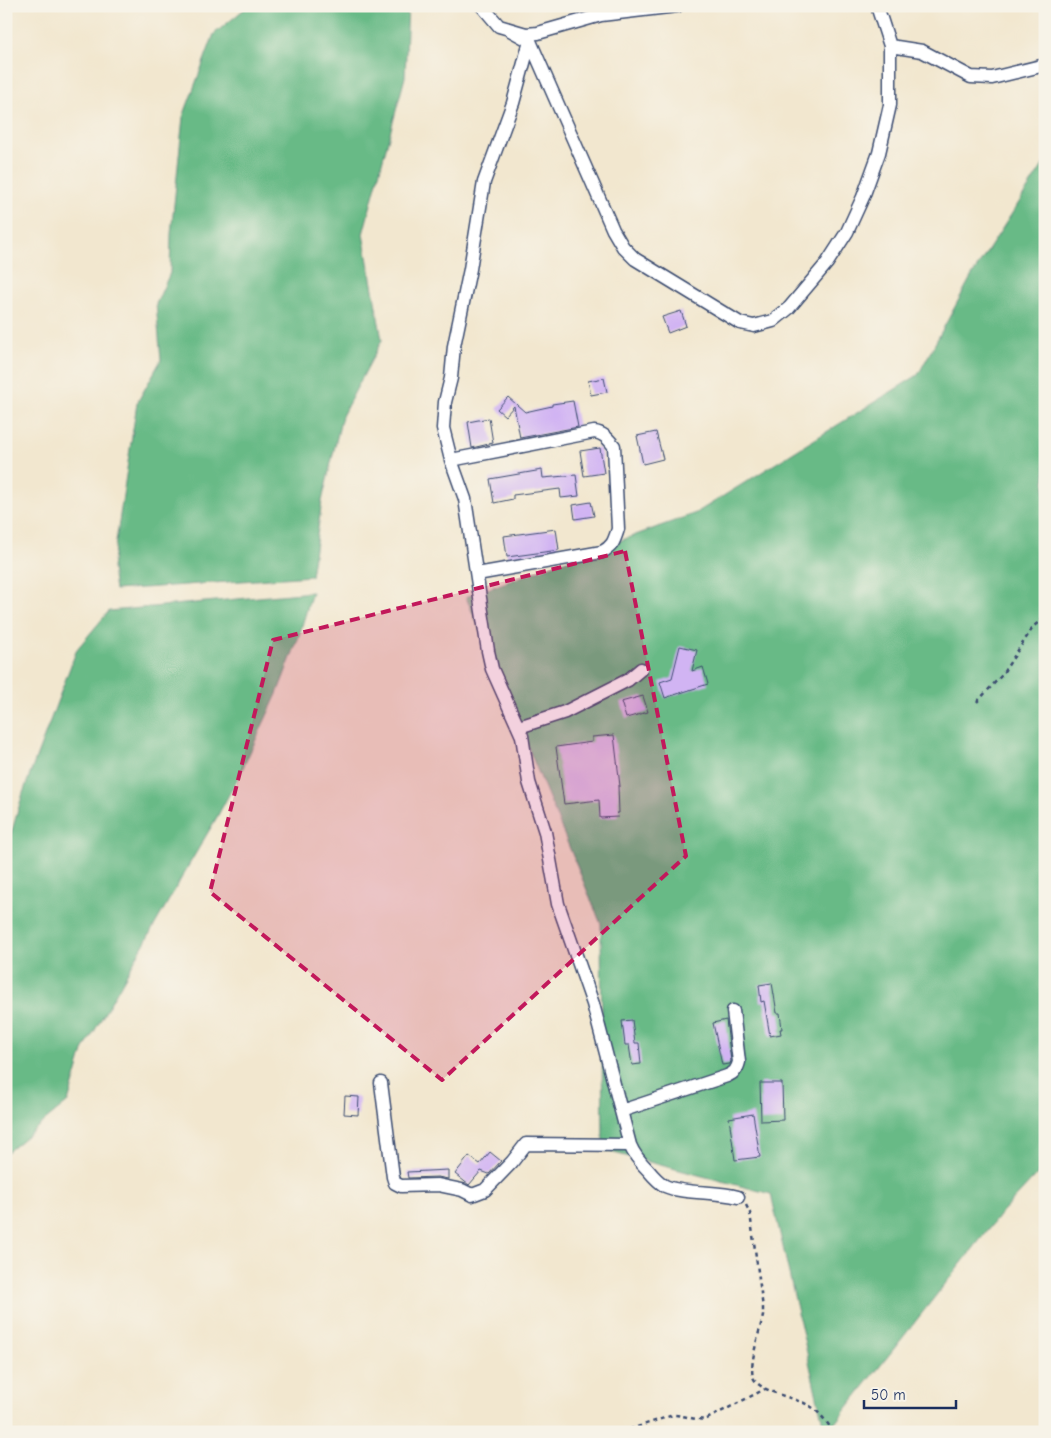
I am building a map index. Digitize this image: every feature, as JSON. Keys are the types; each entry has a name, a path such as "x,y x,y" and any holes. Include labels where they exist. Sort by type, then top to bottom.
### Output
{"street":[{"path":"482,6 499,26 526,34 538,33 601,15 677,6"},
{"path":"510,30 530,41 612,230 623,247 635,259 740,323 754,326 773,321 789,308 827,263 848,232 863,197 878,153 890,105 890,46 877,6"},
{"path":"530,41 513,103 484,182 470,269 454,346 451,378 445,402 444,428 451,460 465,498 492,669 519,727 524,744 529,782 545,832 558,904 593,1004 630,1145 635,1155 663,1185 674,1189 727,1194 738,1197"},
{"path":"890,46 922,51 971,78 992,78 1045,65"},
{"path":"451,460 594,432 607,437 614,446 618,529 610,548 602,552 477,574"},
{"path":"519,727 565,712 628,680 642,669"},
{"path":"621,1111 734,1073 738,1068 739,1062 733,1011"},
{"path":"381,1083 393,1177 395,1183 401,1186 438,1185 462,1190 472,1195 485,1190 512,1162 526,1144 630,1145"}],"path":[{"path":"977,702 1001,676 1034,626 1045,617"},
{"path":"738,1197 746,1204 750,1213 763,1298 763,1316 752,1364 753,1377 757,1384 765,1389 798,1400 812,1407 834,1432"},
{"path":"622,1432 673,1415 700,1420 707,1418 765,1389"}],"highlighted area":[{"path":"625,551 686,856 442,1080 210,892 273,640"}],"green space":[{"path":"248,6 408,6 405,77 363,234 382,340 342,416 322,501 311,576 115,590 112,568 137,403 161,360 156,304 170,273 171,234 183,117 214,34"},
{"path":"1045,162 1045,1166 1002,1212 828,1432 825,1432 771,1194 603,1150 601,924 466,597 696,513 918,375 971,277"},
{"path":"312,592 298,639 277,694 240,774 83,1051 68,1102 6,1153 6,851 23,793 77,649 109,611"}],"building":[{"path":"681,311 686,326 668,333 662,317"},
{"path":"604,378 607,392 591,395 588,381"},
{"path":"508,397 525,412 552,406 552,404 573,401 578,427 520,438 514,406 505,416 497,409"},
{"path":"489,418 493,443 472,448 468,422"},
{"path":"656,432 663,459 643,464 637,436"},
{"path":"600,448 604,473 584,476 580,451"},
{"path":"542,470 543,478 576,475 579,496 561,498 560,489 513,495 513,499 494,503 490,479"},
{"path":"591,502 594,516 575,519 573,505"},
{"path":"556,529 559,550 507,557 504,536"},
{"path":"680,646 697,650 692,671 703,667 708,684 665,698 660,682 672,678"},
{"path":"643,696 648,712 626,718 621,702"},
{"path":"614,735 620,786 618,786 618,817 600,818 599,800 564,804 556,747 592,742 592,737"},
{"path":"772,983 782,1029 780,1029 781,1034 770,1036 764,1001 761,1002 759,985"},
{"path":"632,1020 635,1043 639,1043 641,1064 632,1065 629,1045 625,1045 622,1021"},
{"path":"726,1020 731,1061 730,1064 722,1065 713,1023"},
{"path":"760,1083 782,1083 783,1120 761,1121"},
{"path":"345,1096 359,1097 358,1115 344,1114"},
{"path":"753,1114 760,1157 735,1160 729,1118"},
{"path":"490,1152 501,1161 489,1174 481,1171 469,1185 455,1174 469,1156 480,1164"},
{"path":"448,1170 448,1179 438,1177 408,1178 407,1172"}]}
